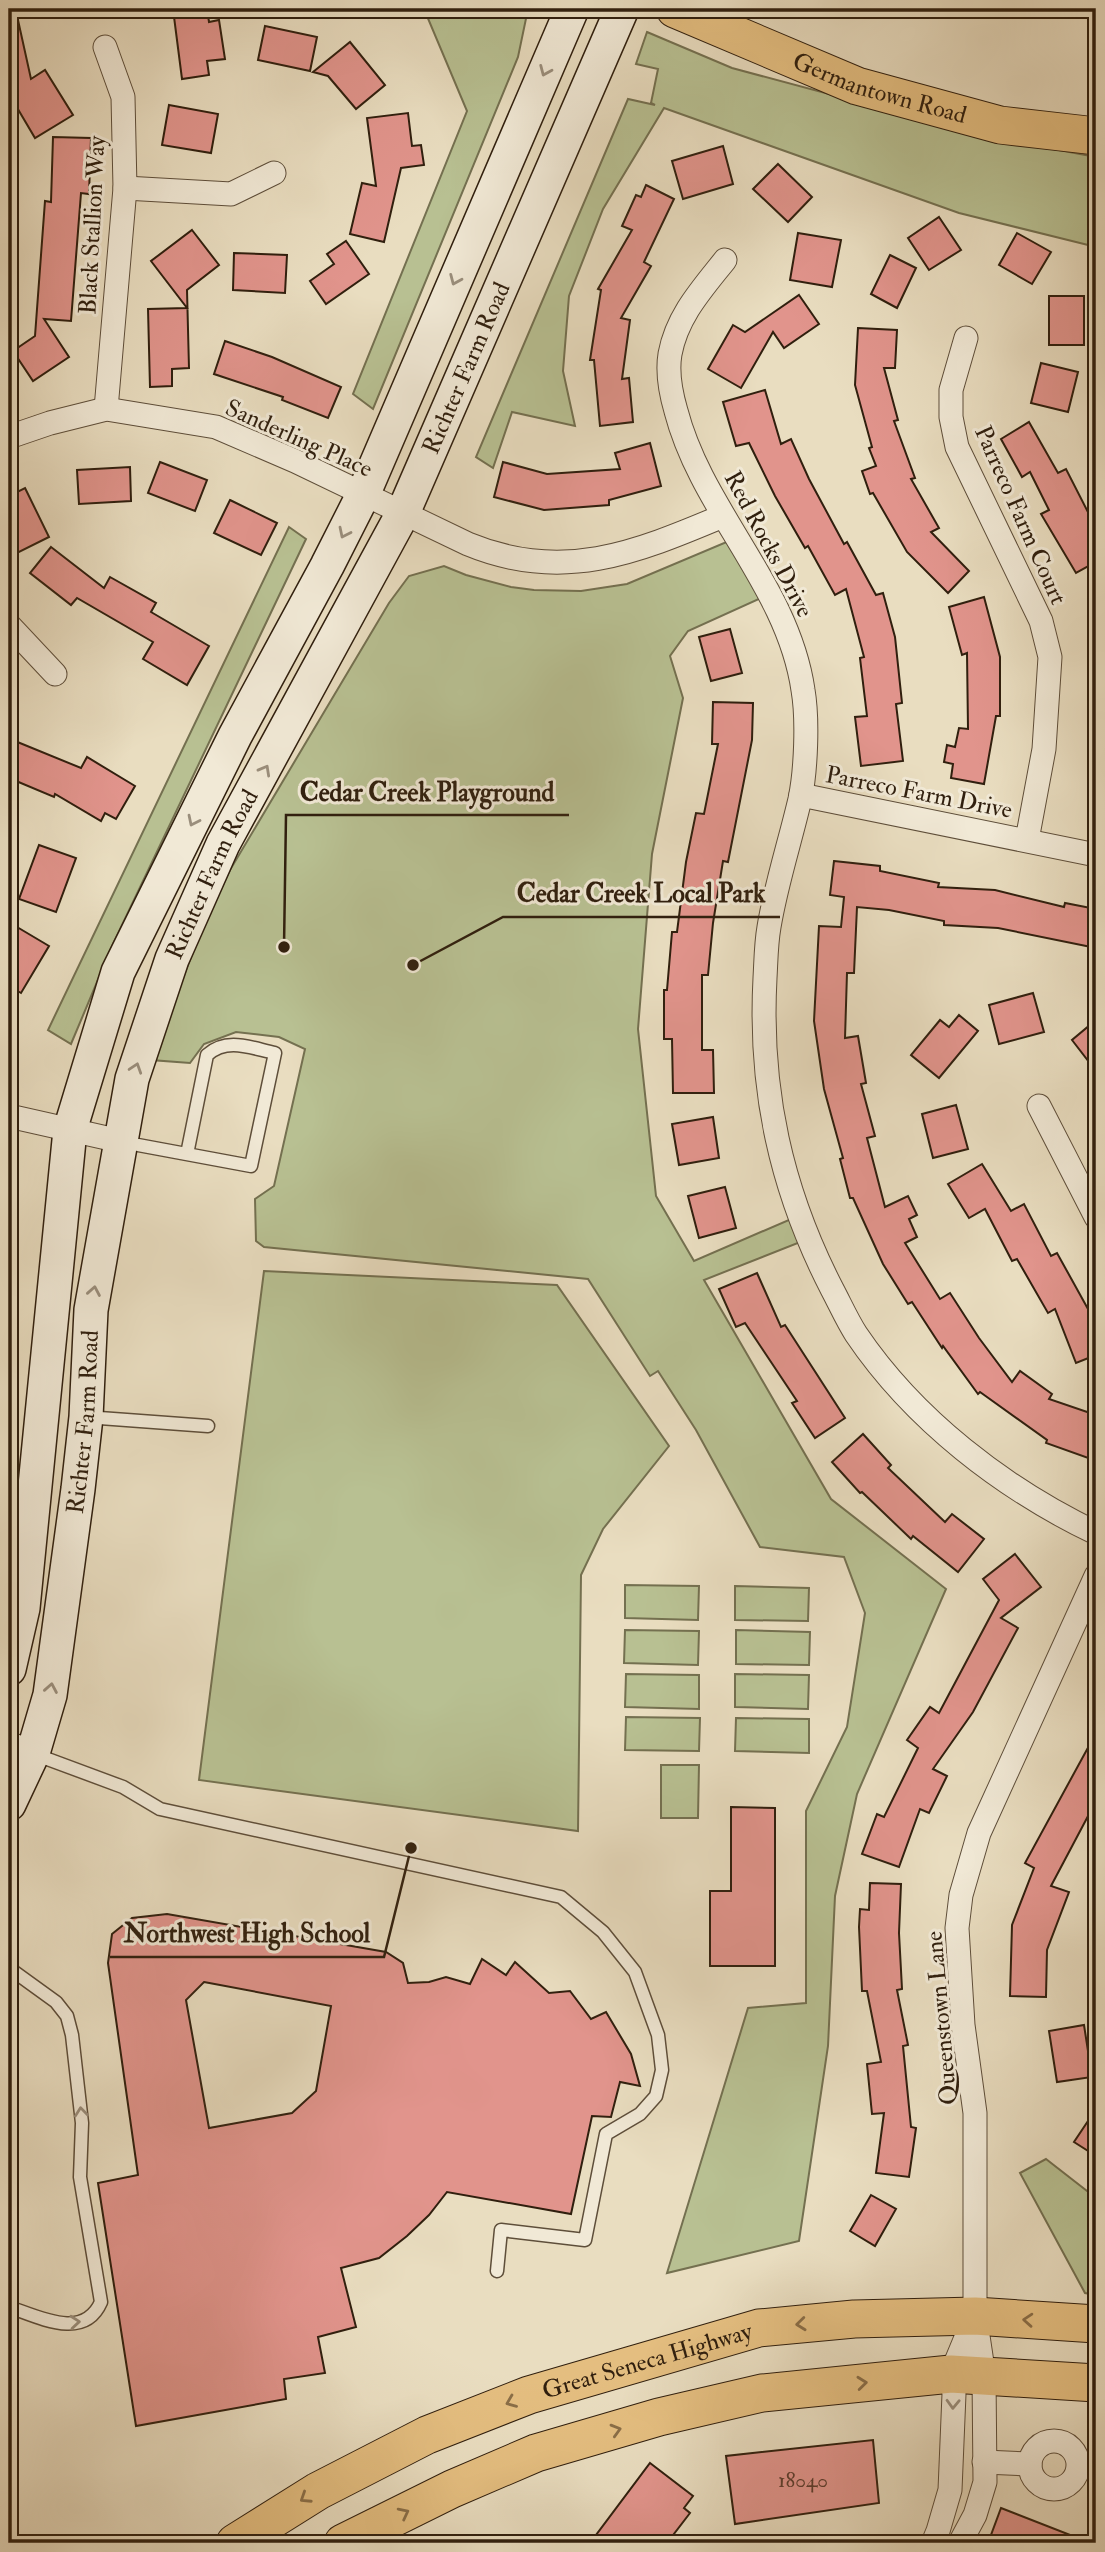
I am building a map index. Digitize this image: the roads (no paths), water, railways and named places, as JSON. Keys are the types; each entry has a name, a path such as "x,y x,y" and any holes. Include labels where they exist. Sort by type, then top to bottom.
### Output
{"main road":[{"name":"Richter Farm Road","path":"9,1669 23,1608 70,1130 118,972 235,736 363,495 572,9"},
{"name":"Richter Farm Road","path":"9,1804 21,1748 50,1695 86,1417 91,1310 132,1079 172,959 217,857 403,513 622,9"},
{"name":"Germantown Road","path":"675,9 857,86 1000,125 1096,136"},
{"name":"Great Seneca Highway","path":"235,2543 318,2490 427,2435 528,2395 759,2328 854,2319 975,2316 1096,2324"},
{"path":"343,2543 452,2488 536,2453 659,2417 762,2392 968,2375 1096,2383"}],"street":[{"name":"Black Stallion Way","path":"105,47 123,97 125,188 106,410"},
{"path":"125,188 231,194 274,173"},
{"name":"Red Rocks Drive","path":"724,260 687,309 669,356 671,393 680,428 723,516 770,594 785,625 803,690 805,732 801,795 768,929 764,1001 765,1073 777,1140 798,1216 855,1333 890,1377 942,1431 1010,1483 1058,1514 1096,1533"},
{"name":"Parreco Farm Court","path":"966,338 951,390 951,417 957,447 1041,621 1050,657 1044,749 1027,840"},
{"name":"Sanderling Place","path":"9,437 50,423 106,410 216,427 295,461 494,555 550,562 618,556 656,544 723,516"},
{"path":"9,625 55,674"},
{"name":"Parreco Farm Drive","path":"801,795 1096,855"},
{"path":"1039,1106 1096,1217"},
{"path":"9,1116 120,1141"},
{"name":"Queenstown Lane","path":"975,2316 975,2113 963,2025 957,1928 961,1895 979,1833 1096,1576"},
{"path":"960,2543 975,2515 985,2482 984,2455 968,2375 975,2316"},
{"path":"933,2543 950,2490 954,2394 968,2375 975,2316"},
{"path":"951,2449 1030,2464"}],"lane":[{"path":"120,1141 187,1154 251,1166 275,1053 230,1044 216,1047 207,1055 187,1154"},
{"path":"86,1417 208,1426"},
{"path":"21,1748 123,1787 160,1809 562,1897 603,1932 635,1972 658,2035 662,2070 656,2096 640,2114 606,2134 585,2240 501,2230 497,2271"},
{"path":"9,1968 56,2002 67,2016 72,2035 82,2123 80,2176 100,2302 96,2313 87,2320 71,2324 9,2307"}],"place":[{"name":"Cedar Creek Playground","path":"284,947"},
{"name":"Cedar Creek Local Park","path":"413,965"},
{"name":"Northwest High School","path":"411,1848"}]}
